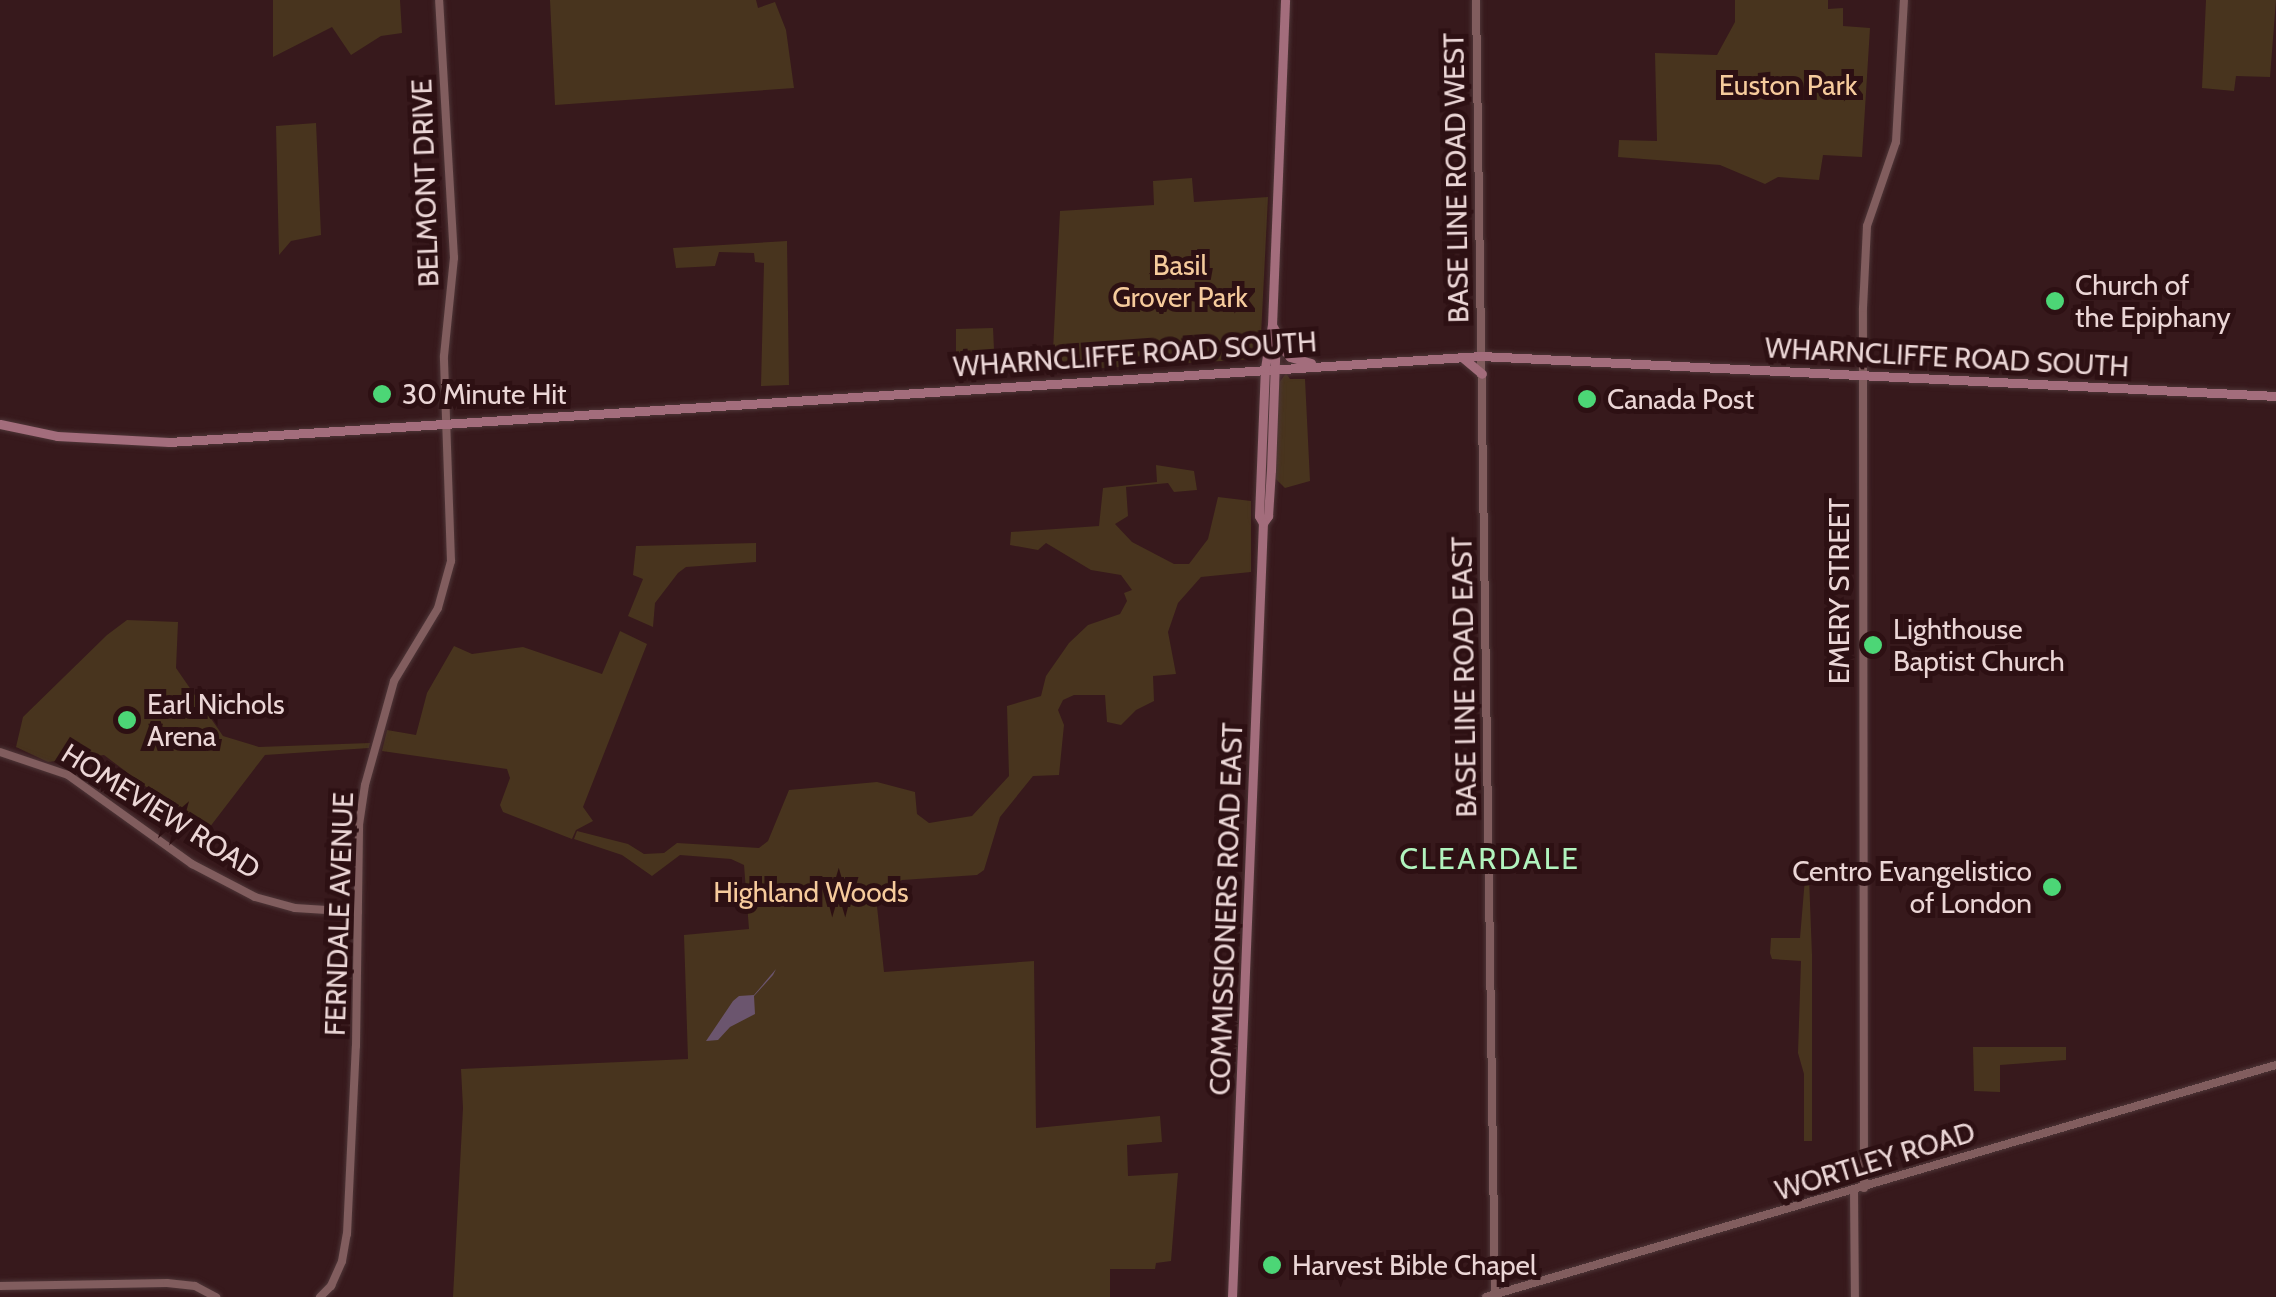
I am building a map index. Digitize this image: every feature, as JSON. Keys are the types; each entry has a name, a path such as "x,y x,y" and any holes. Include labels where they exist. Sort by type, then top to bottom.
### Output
{"main road":[{"path":"1270,368 1285,0"},
{"path":"1272,325 1276,340 1290,357 1318,365"},
{"path":"1270,368 1276,340"},
{"name":"WHARNCLIFFE ROAD SOUTH","path":"0,424 57,436 169,442 1482,356 2276,396"},
{"path":"1462,357 1482,374"},
{"name":"COMMISSIONERS ROAD EAST","path":"1232,1297 1263,523 1259,516 1270,368"}],"street":[{"name":"BELMONT DRIVE","path":"439,0 454,258 444,356 447,424"},
{"name":"BASE LINE ROAD WEST","path":"1476,0 1482,356"},
{"name":"EMERY STREET","path":"1855,1297 1859,1189 1861,374 1867,226 1894,154 1904,0"},
{"name":"BASE LINE ROAD EAST","path":"1482,356 1495,1296"},
{"name":"FERNDALE AVENUE","path":"320,1297 331,1286 342,1261 347,1234 359,825 381,717 394,681 438,608 450,575 447,424"},
{"name":"HOMEVIEW ROAD","path":"0,752 68,775 192,864 254,897 295,908 358,912"},
{"name":"WORTLEY ROAD","path":"1486,1297 2276,1065"},
{"path":"0,1286 167,1283 194,1286 216,1297"}],"green space":[{"path":"273,0 400,0 402,33 381,36 351,55 332,27 273,57"},
{"path":"550,0 756,0 758,8 775,2 786,30 794,88 555,105"},
{"name":"Euston Park","path":"1735,0 1828,0 1828,9 1843,8 1843,26 1870,28 1862,157 1823,155 1819,180 1778,177 1765,184 1720,165 1618,157 1619,140 1657,141 1655,53 1717,55 1735,22"},
{"path":"2206,0 2276,0 2270,77 2236,76 2234,91 2202,88"},
{"path":"316,123 321,235 291,241 279,255 276,126"},
{"name":"Basil Grover Park","path":"1192,178 1194,202 1268,197 1260,355 1255,359 1052,371 1060,211 1154,205 1153,181"},
{"path":"787,241 789,385 761,386 764,263 755,262 754,253 719,252 715,266 676,268 673,248"},
{"path":"993,328 995,372 956,374 956,329"},
{"path":"1286,373 1290,379 1305,379 1310,481 1285,488 1273,476 1279,383"},
{"name":"Highland Woods","path":"1156,465 1194,471 1197,490 1174,492 1168,483 1126,487 1128,516 1115,524 1132,542 1174,564 1189,564 1208,539 1218,497 1251,501 1251,572 1201,577 1178,603 1168,632 1176,674 1153,676 1154,701 1136,710 1121,725 1107,722 1105,695 1074,695 1063,700 1058,710 1064,725 1059,775 1033,776 1000,817 984,870 977,875 902,880 876,897 884,972 1034,961 1036,1128 1160,1116 1162,1142 1127,1145 1128,1176 1178,1173 1171,1261 1156,1263 1155,1269 1110,1269 1110,1297 453,1297 463,1108 461,1069 688,1059 684,935 749,929 744,865 731,859 680,855 652,876 622,855 574,839 577,831 628,844 644,854 664,853 677,843 759,848 768,841 789,790 877,782 915,792 917,814 929,823 972,816 1009,776 1007,706 1041,696 1046,676 1069,643 1088,625 1120,614 1127,601 1124,593 1132,590 1121,575 1091,570 1046,543 1038,550 1010,545 1011,532 1099,526 1103,488 1157,482"},
{"path":"756,543 756,562 686,567 678,573 655,603 653,627 628,616 643,579 633,575 636,546"},
{"path":"127,620 178,622 176,668 223,736 259,747 370,743 369,748 265,755 206,832 104,755 48,762 16,747 23,717"},
{"path":"620,631 647,644 583,807 593,821 576,830 572,839 503,812 500,805 510,778 507,769 382,751 387,730 416,735 427,693 454,646 472,654 523,647 602,674"},
{"path":"1809,877 1812,1141 1804,1141 1804,1074 1798,1053 1801,961 1772,959 1770,953 1771,938 1800,938 1805,878"},
{"path":"1973,1047 2066,1047 2066,1060 2000,1065 2000,1092 1974,1091"}],"shaded area":[{"path":"776,969 754,996 755,1014 730,1027 718,1040 706,1041 733,1001 739,996 754,995"}],"place":[{"name":"Church of the Epiphany","path":"2055,301"},
{"name":"30 Minute Hit","path":"382,394"},
{"name":"Canada Post","path":"1587,399"},
{"name":"Lighthouse Baptist Church","path":"1873,645"},
{"name":"Earl Nichols Arena","path":"127,720"},
{"name":"Centro Evangelistico of London","path":"2052,887"},
{"name":"Harvest Bible Chapel","path":"1272,1265"}],"district":[{"name":"CLEARDALE","path":"1490,859"}]}
